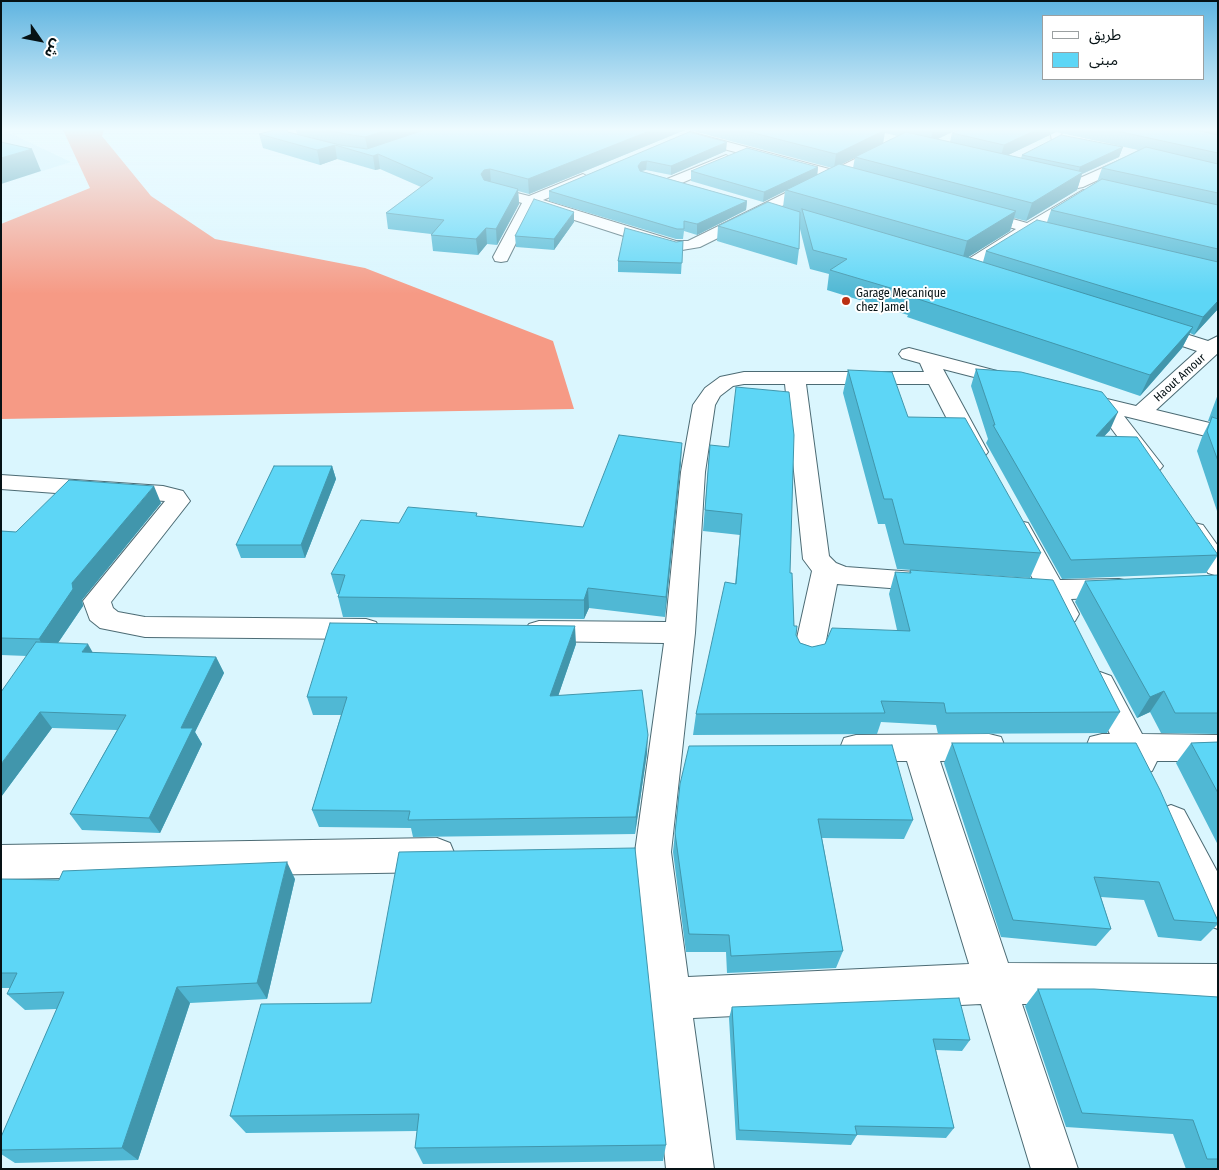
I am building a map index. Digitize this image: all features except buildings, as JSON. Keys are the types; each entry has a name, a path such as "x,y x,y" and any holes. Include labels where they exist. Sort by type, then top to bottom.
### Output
{"street":[{"path":"501,257 530,201 569,185"},
{"path":"681,185 700,190"},
{"path":"499,192 676,246 694,244 815,185"},
{"path":"1081,185 1091,187"},
{"path":"964,269 1095,185"},
{"path":"746,204 784,215"},
{"path":"959,210 1074,240"},
{"path":"926,258 982,275"},
{"path":"1139,325 1215,346"},
{"name":"Haout Amour","path":"1141,413 1215,346"},
{"path":"924,364 987,472"},
{"path":"690,1169 671,998 638,852 680,751 680,633 693,472 704,404 712,392 727,381 744,378 795,380 924,364 1031,385"},
{"path":"795,380 816,559 826,569 842,576 948,583"},
{"path":"1058,393 1218,432"},
{"path":"1105,405 1165,487"},
{"path":"1,482 163,493 174,496 178,501 97,601 100,614 110,621 145,627 393,630"},
{"path":"1006,506 1075,634"},
{"path":"1181,511 1211,579"},
{"path":"808,656 826,569"},
{"path":"1015,588 1053,591 1140,587"},
{"path":"512,631 680,633"},
{"path":"1088,660 1218,911"},
{"path":"1074,747 1218,748"},
{"path":"919,748 1055,1169"},
{"path":"831,749 1016,748"},
{"path":"1,862 464,854"},
{"path":"671,998 996,983 1218,984"}],"shaded area":[{"path":"88,185 142,185 151,196 215,239 365,268 553,341 574,409 1,419 1,224 90,188"}],"place":[{"name":"Garage Mecanique chez Jamel","path":"846,301"}]}
